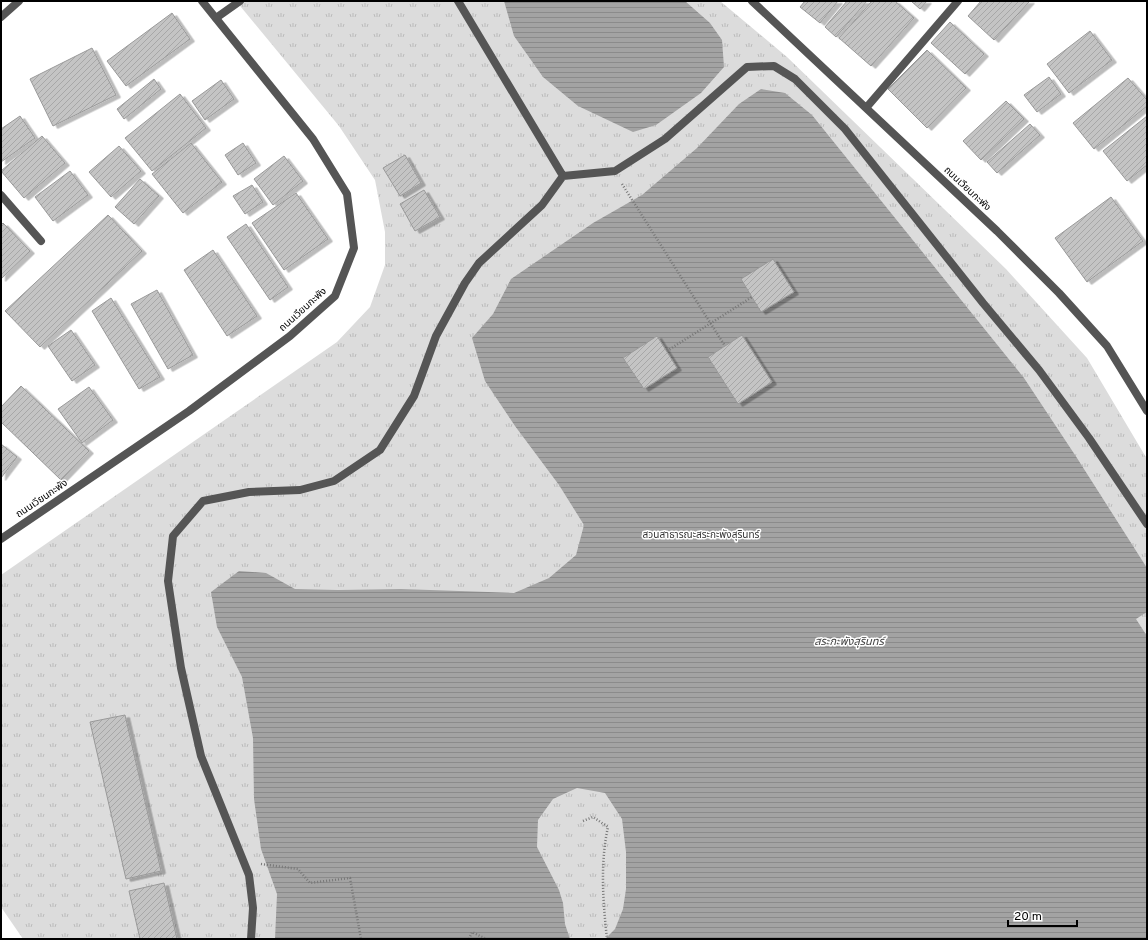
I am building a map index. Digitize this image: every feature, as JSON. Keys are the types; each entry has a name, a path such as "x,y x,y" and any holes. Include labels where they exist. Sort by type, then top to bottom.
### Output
{"street":[{"path":"1,17 19,1"},
{"name":"ถนนเวียนกะพัง","path":"1,539 189,411 290,336 335,296 354,248 347,194 313,139 202,1"},
{"path":"216,18 240,1"},
{"path":"458,1 563,176"},
{"name":"ถนนเวียนกะพัง","path":"752,1 997,230 1059,293 1106,346 1147,411"},
{"path":"866,108 958,1"},
{"path":"251,939 253,908 248,875 201,756 181,668 168,581 173,536 204,500 248,492 300,490 334,481 380,450 414,396 436,336 465,283 479,263 542,206 563,176 615,171 665,139 747,67 774,66 795,80 845,129 983,303 1039,370 1089,438 1147,524"},
{"path":"1,195 41,241"}],"path":[{"path":"615,171 725,346"},
{"path":"666,351 752,297"},
{"path":"583,821 592,817 608,826 604,846 604,910 607,939"},
{"path":"243,862 298,869 310,883 350,878 361,939"},
{"path":"469,939 472,932 486,939"}],"green space":[{"name":"สระกะพังสุรินทร์","path":"236,1 720,1 787,57 1006,269 1087,358 1147,459 1147,939 23,939 1,907 1,575 337,342 370,307 385,265 385,232 375,180 339,126"}],"water":[{"path":"504,1 685,1 710,23 722,40 724,67 701,93 656,125 633,132 578,106 543,77 514,36"},
{"name":"สระกะพังสุรินทร์","path":"761,89 785,93 812,115 1024,378 1147,568 1147,612 1136,619 1147,636 1147,939 605,939 615,929 623,909 626,889 626,852 622,819 605,793 577,788 553,799 538,820 537,847 559,890 563,903 565,924 570,939 275,939 277,894 261,849 254,799 253,738 242,677 217,627 211,592 239,571 266,573 295,589 401,589 514,593 549,578 576,555 584,525 559,485 515,426 485,381 472,338 493,314 511,279 593,223 642,195 697,148 739,104"}],"building":[{"path":"805,1 838,1 820,23 800,7"},
{"path":"847,1 867,1 836,37 825,27"},
{"path":"872,1 895,1 914,18 871,66 839,38"},
{"path":"911,1 927,1 920,9"},
{"path":"981,1 1030,1 994,40 968,16"},
{"path":"172,13 190,39 126,86 107,61"},
{"path":"950,22 984,54 965,74 931,43"},
{"path":"1090,31 1112,60 1069,93 1047,64"},
{"path":"92,48 116,95 53,126 30,79"},
{"path":"927,50 966,88 927,128 888,89"},
{"path":"1049,77 1061,94 1037,112 1024,95"},
{"path":"1128,78 1147,100 1147,106 1094,149 1073,123"},
{"path":"154,79 161,89 124,119 117,109"},
{"path":"221,80 234,99 205,120 192,101"},
{"path":"180,94 206,128 152,171 125,138"},
{"path":"1006,101 1024,119 981,160 963,141"},
{"path":"20,116 35,138 1,162 1,129"},
{"path":"1147,116 1147,165 1127,181 1103,151"},
{"path":"1030,124 1040,135 997,173 987,162"},
{"path":"42,136 65,163 24,198 1,171"},
{"path":"191,143 222,182 183,213 152,174"},
{"path":"243,143 256,163 238,175 225,155"},
{"path":"119,146 141,171 111,197 89,172"},
{"path":"405,155 421,183 400,196 383,168"},
{"path":"284,156 303,181 273,205 254,179"},
{"path":"70,171 88,195 53,221 35,197"},
{"path":"140,179 159,196 134,224 115,207"},
{"path":"252,185 263,202 245,214 233,196"},
{"path":"424,190 440,217 415,231 400,204"},
{"path":"296,193 328,239 284,270 252,223"},
{"path":"1111,197 1143,241 1087,282 1055,238"},
{"path":"108,215 142,251 40,347 5,311"},
{"path":"3,223 30,251 1,279 1,225"},
{"path":"246,224 288,287 270,300 227,237"},
{"path":"213,250 257,316 227,336 184,270"},
{"path":"773,259 794,292 761,312 741,279"},
{"path":"157,290 193,355 168,369 131,304"},
{"path":"111,298 160,377 139,389 92,311"},
{"path":"71,330 95,365 72,381 48,346"},
{"path":"742,335 772,382 738,404 708,357"},
{"path":"657,336 677,368 644,389 623,358"},
{"path":"21,386 89,451 61,480 1,422 1,407"},
{"path":"89,387 113,420 82,443 58,409"},
{"path":"1,444 17,457 1,478"},
{"path":"125,715 161,871 126,879 90,722"},
{"path":"164,883 177,939 140,939 129,891"}],"park label":[{"name":"สวนสาธารณะสระกะพังสุรินทร์","path":"701,535"}]}
